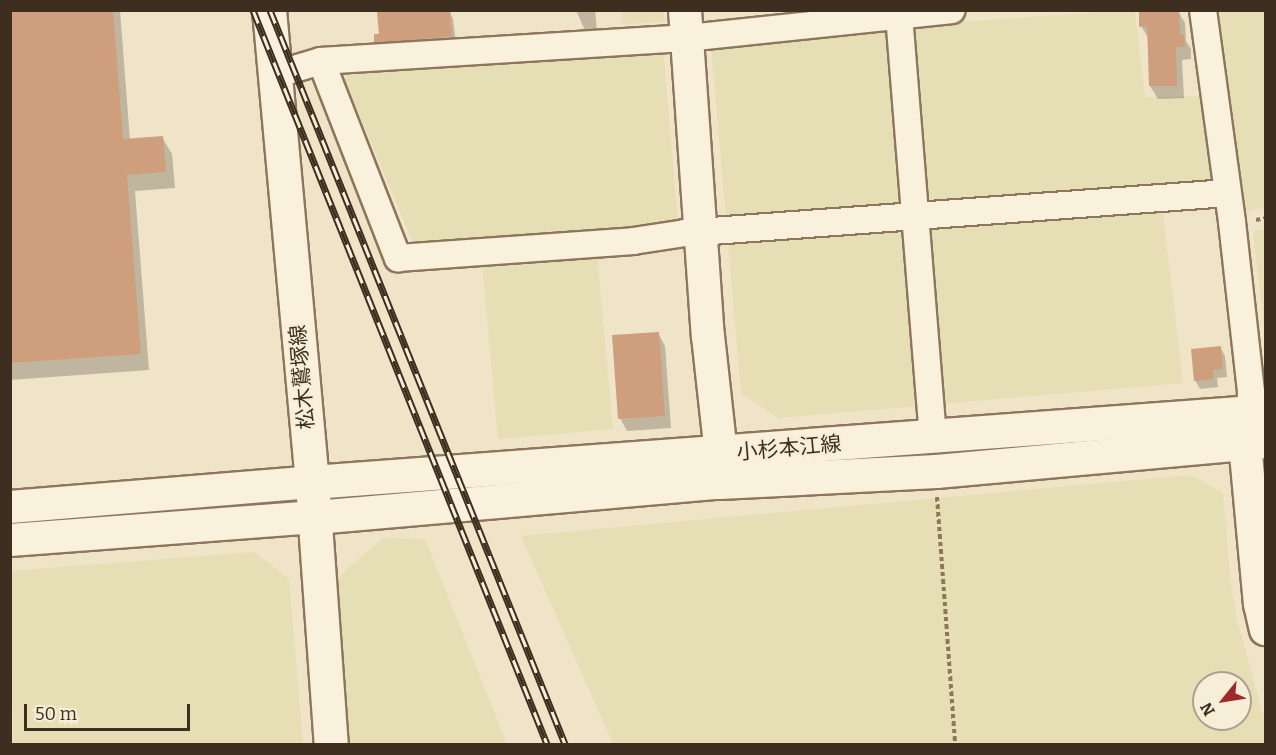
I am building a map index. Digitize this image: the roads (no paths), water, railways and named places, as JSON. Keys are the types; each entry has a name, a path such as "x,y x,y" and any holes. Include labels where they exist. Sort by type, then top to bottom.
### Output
{"main road":[{"name":"松木鷲塚線","path":"269,10 273,75 312,482 331,744"},
{"name":"小杉本江線","path":"312,482 933,436 1257,427"},
{"name":"小杉本江線","path":"315,518 719,482 936,471 1257,427"}],"street":[{"path":"273,75 321,61 686,24 899,15 952,10"},
{"path":"1203,10 1257,427 1260,604 1266,629"},
{"path":"899,15 933,436"},
{"path":"686,24 701,232 721,453"},
{"path":"321,61 398,258 633,241 701,232 1228,193"},
{"path":"10,507 312,482"},
{"path":"10,540 315,518"}],"railway":[{"path":"253,10 547,744"},
{"path":"270,10 565,744"}]}
